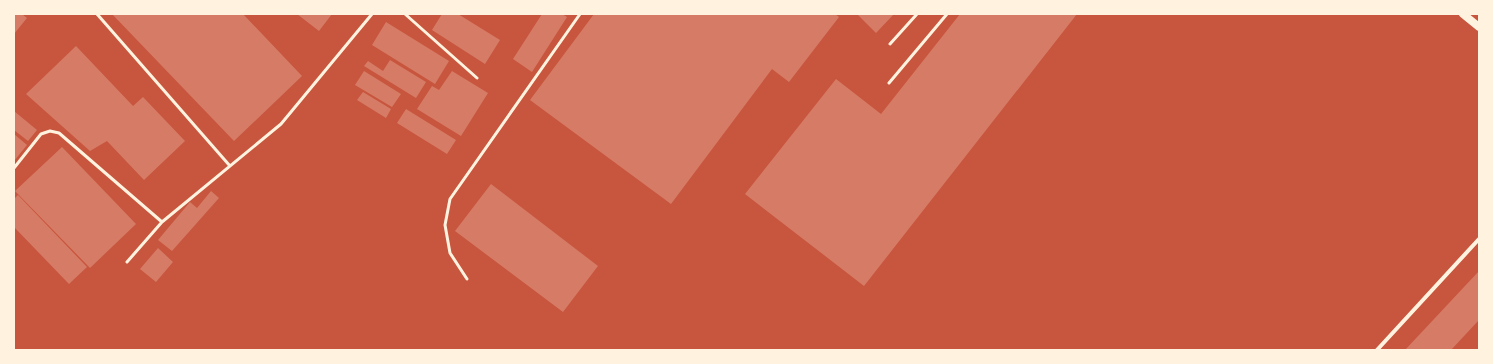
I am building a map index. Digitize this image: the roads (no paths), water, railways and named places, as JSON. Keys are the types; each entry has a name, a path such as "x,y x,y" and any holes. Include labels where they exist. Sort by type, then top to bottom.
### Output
{"main road":[{"path":"1463,14 1479,27"}],"street":[{"path":"1377,350 1479,239"}],"lane":[{"path":"97,14 230,166"},
{"path":"127,262 162,222 281,124 372,14"},
{"path":"405,14 477,78"},
{"path":"466,279 450,253 444,225 450,199 580,14"},
{"path":"890,44 917,14"},
{"path":"889,83 947,14"},
{"path":"14,168 41,134 50,131 59,133 162,222"}]}
